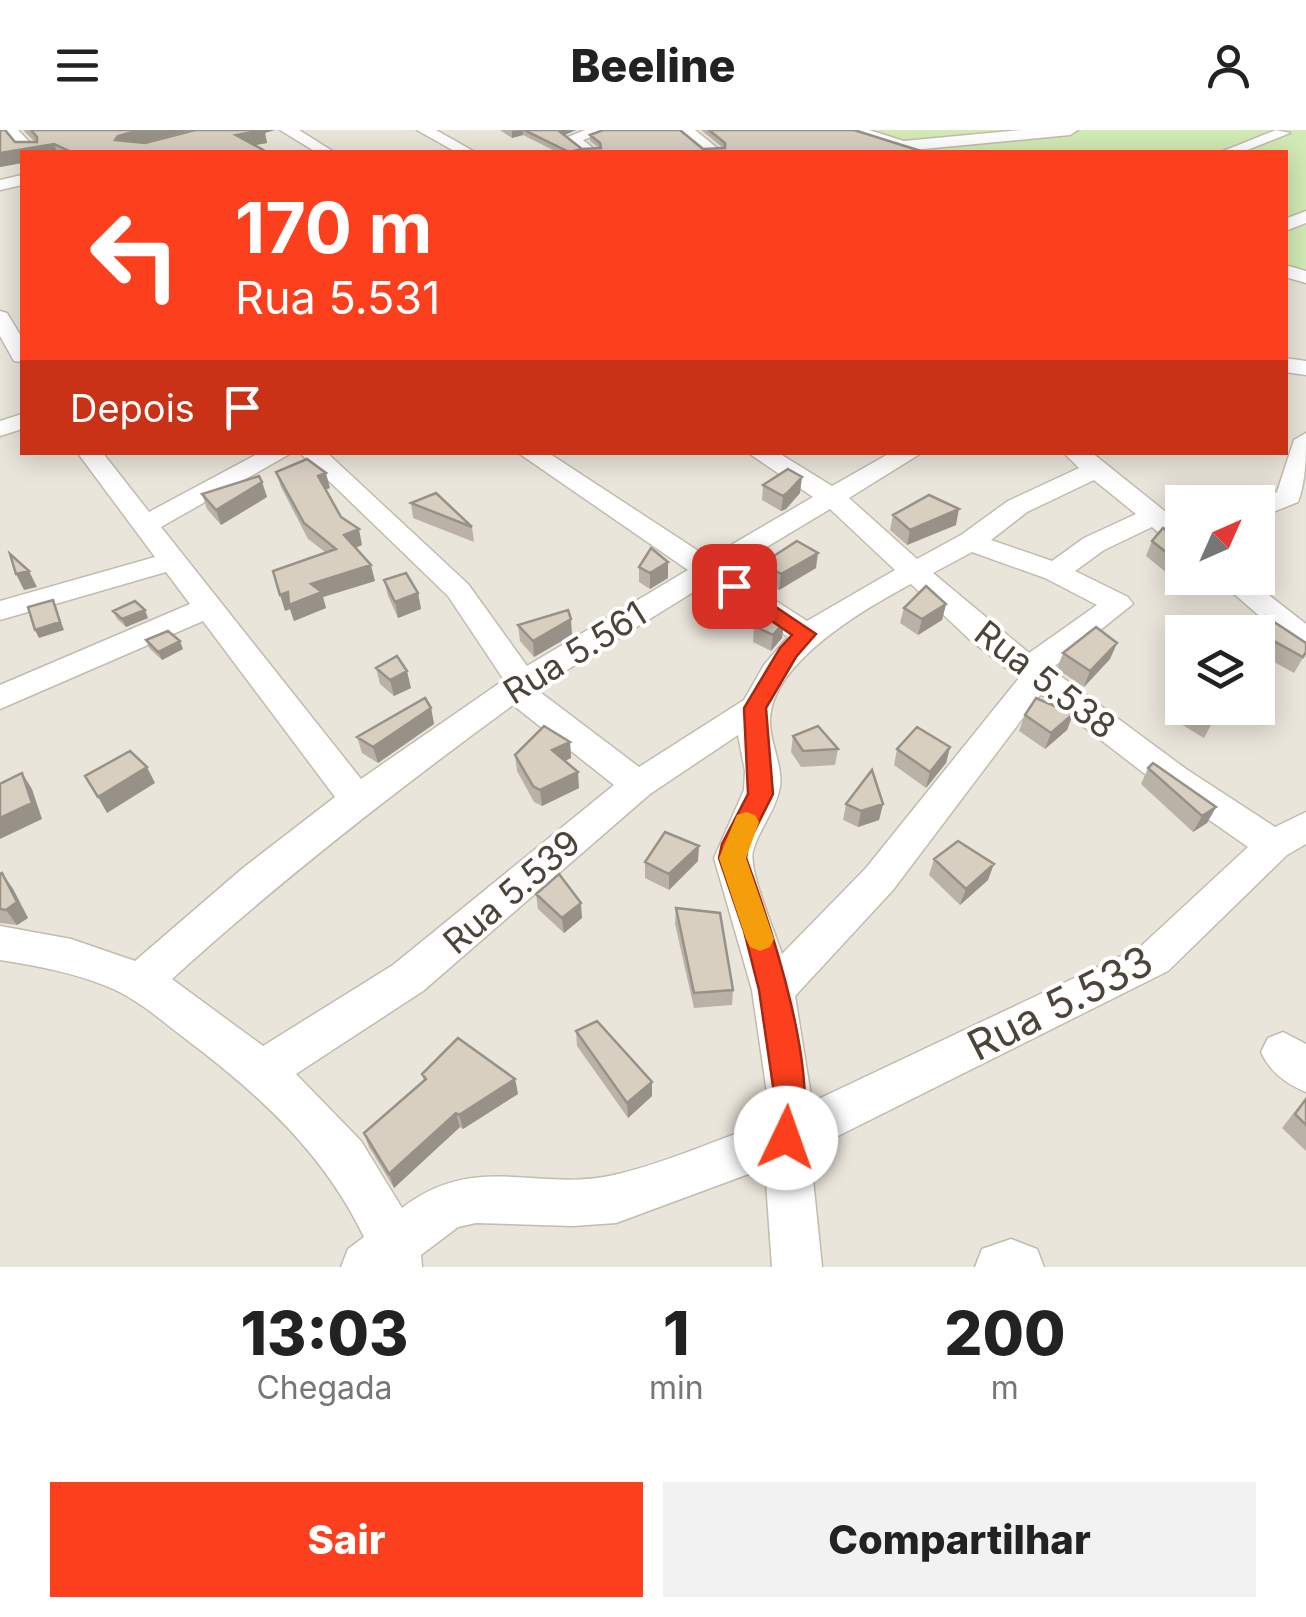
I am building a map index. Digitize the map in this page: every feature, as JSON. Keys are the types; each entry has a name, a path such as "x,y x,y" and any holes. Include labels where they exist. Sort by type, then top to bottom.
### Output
{"street":[{"path":"10,130 28,150"},
{"path":"288,130 323,150"},
{"path":"425,130 463,150"},
{"path":"686,130 714,146"},
{"path":"854,130 915,150"},
{"path":"869,150 1070,130"},
{"path":"588,150 571,140 590,131"},
{"path":"1036,132 1070,150"},
{"path":"1235,150 1289,133"},
{"path":"1289,234 1306,216"},
{"path":"0,318 20,353"},
{"path":"1275,502 1289,496 1306,440"},
{"path":"91,455 148,523 358,800"},
{"path":"148,523 275,455"},
{"path":"314,455 458,590 518,686 638,786"},
{"path":"534,455 806,634"},
{"name":"Rua 5.538","path":"764,455 831,496 980,632 1174,778 1290,836"},
{"name":"Rua 5.561","path":"140,982 256,880 358,800 518,686 906,455"},
{"path":"1079,455 1165,524"},
{"path":"797,1267 786,1138 790,1100 773,990 758,931 732,858 735,844 761,794 755,708 788,653 806,634 893,579 970,542 1007,514 1097,470"},
{"path":"1055,572 1094,544 1155,516"},
{"path":"773,990 842,923 884,874 1034,672 1118,604 1055,572 970,542"},
{"path":"0,611 176,560"},
{"path":"1251,595 1306,640"},
{"path":"0,698 210,606"},
{"name":"Rua 5.539","path":"264,1070 408,978 638,786 755,708"},
{"name":"Rua 5.533","path":"386,1259 438,1212 458,1203 476,1199 616,1199 786,1138 1154,959 1290,836"},
{"path":"0,943 40,948 140,982 264,1070 326,1130 363,1186 386,1259"},
{"path":"1000,1267 1019,1267"}],"shaded area":[{"path":"0,130 1306,130 1306,1267 0,1267"}],"green space":[{"path":"868,130 1306,130 1306,274 1288,268 1288,150 930,150"}],"building":[{"path":"0,130 5,130 15,142 37,142 31,130 140,130 115,140 145,143 195,130 264,130 236,135 263,150 67,150 54,144 0,153"},
{"path":"524,130 562,130 559,131 582,149 565,150"},
{"path":"603,130 680,130 703,149 725,148 725,143 709,130 854,130 918,150 584,150 601,148 590,135"},
{"path":"307,459 326,473 318,476 341,517 359,529 344,535 371,565 311,584 322,592 289,605 288,592 280,595 273,571 336,549 304,523 276,472"},
{"path":"788,469 802,477 783,496 763,485"},
{"path":"259,476 262,482 216,510 202,494"},
{"path":"436,493 472,527 411,503"},
{"path":"929,495 959,509 910,530 893,515"},
{"path":"1163,528 1165,530 1165,551 1152,541"},
{"path":"797,541 818,553 781,574 763,563"},
{"path":"651,548 668,562 650,573 639,567"},
{"path":"10,554 29,571 16,574"},
{"path":"406,573 418,593 395,602 384,580"},
{"path":"926,586 946,604 922,619 904,608"},
{"path":"53,600 60,622 35,630 28,607"},
{"path":"135,601 145,610 122,619 113,611"},
{"path":"763,608 784,622 773,635 754,626"},
{"path":"568,610 571,619 533,641 518,625"},
{"path":"1275,623 1306,643 1303,657 1275,642"},
{"path":"1096,627 1117,643 1090,671 1063,653"},
{"path":"168,631 180,641 158,652 146,640"},
{"path":"397,656 407,671 390,680 376,668"},
{"path":"425,698 431,708 373,747 357,737"},
{"path":"1036,698 1073,714 1051,733 1025,715"},
{"path":"544,726 570,742 552,750 578,772 540,790 533,786 515,755"},
{"path":"818,726 838,749 803,751 793,736"},
{"path":"917,727 950,747 930,772 897,749"},
{"path":"130,751 147,767 98,797 85,776"},
{"path":"1153,763 1216,807 1202,816 1148,768"},
{"path":"872,770 883,804 861,811 846,804"},
{"path":"22,773 32,803 0,818 0,784"},
{"path":"665,832 699,846 669,874 645,862"},
{"path":"958,841 994,864 966,889 934,859"},
{"path":"2,873 17,902 6,910 0,909"},
{"path":"559,874 581,903 562,918 536,894"},
{"path":"676,908 720,913 733,990 694,993"},
{"path":"597,1021 652,1082 627,1103 576,1031"},
{"path":"458,1038 515,1079 459,1115 456,1113 389,1174 364,1133 426,1079 422,1074"},
{"path":"1306,1099 1306,1125 1295,1114"}],"slow traffic":[{"path":"746,822 732,858 760,939"}],"route":[{"path":"734,586 806,634 788,653 755,708 762,765 761,794 735,844 732,858 758,931 773,990 790,1100 786,1138"}]}
